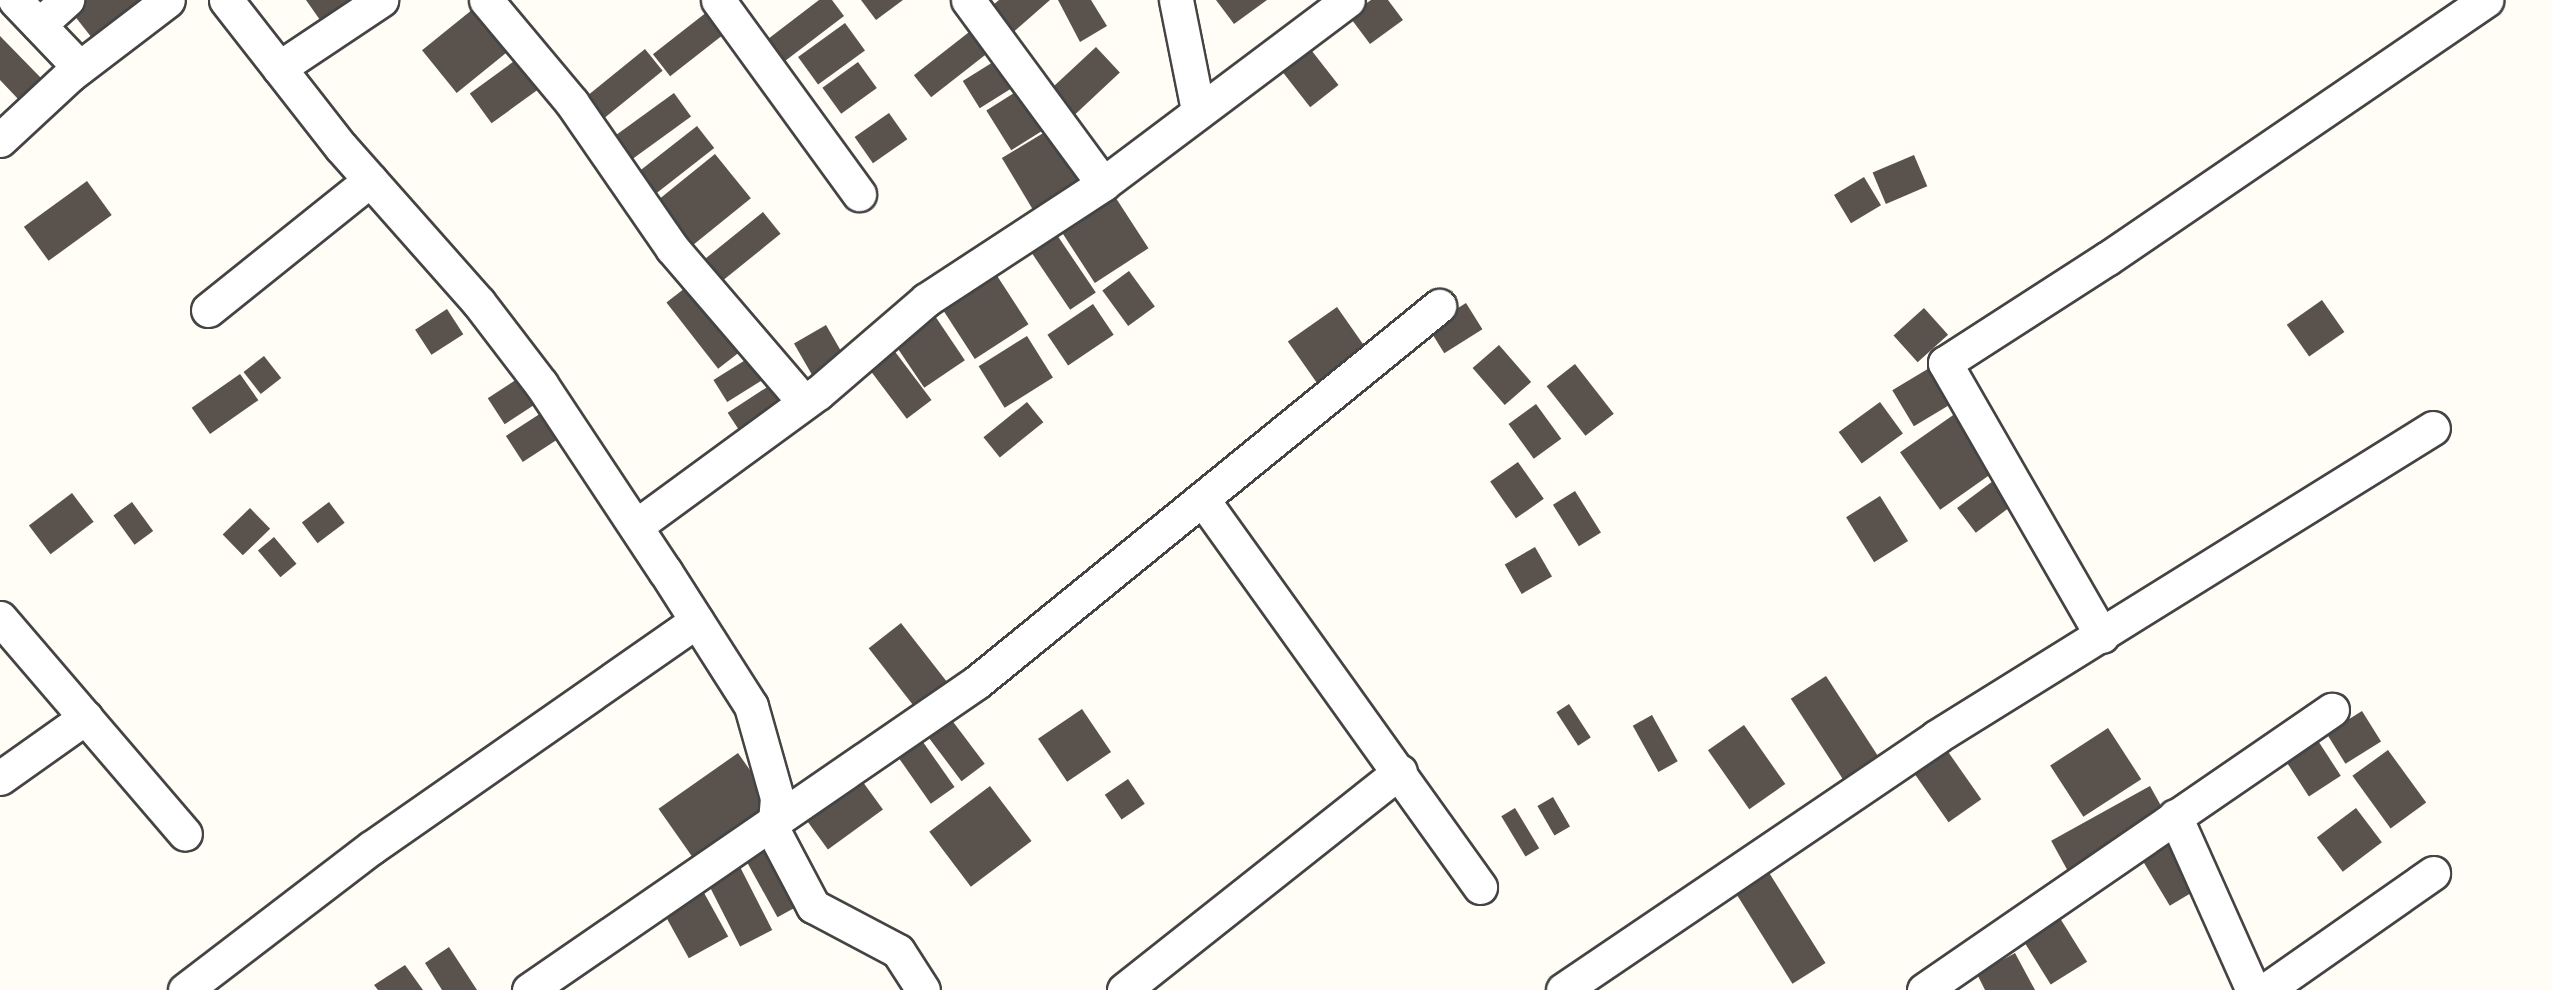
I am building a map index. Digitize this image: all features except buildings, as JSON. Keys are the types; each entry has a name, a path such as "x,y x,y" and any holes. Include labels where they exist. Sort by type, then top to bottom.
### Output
{"street":[{"path":"15,0 79,67"},
{"path":"39,25 68,0"},
{"path":"0,140 79,67 168,0"},
{"path":"226,0 370,180 494,323 636,526 751,706 777,798 775,823 778,842 813,906 898,951 923,990"},
{"path":"279,68 381,0"},
{"path":"486,0 572,103 672,248 804,402"},
{"path":"718,0 859,194"},
{"path":"968,0 1103,184"},
{"path":"1176,0 1198,110"},
{"path":"636,526 804,402 926,300 1103,184 1198,110 1348,0"},
{"path":"2102,636 1945,363 2108,258 2486,0"},
{"path":"208,310 370,180"},
{"path":"529,990 977,682 1440,306"},
{"path":"1563,990 1776,841 2432,429"},
{"path":"1203,500 1400,771 1480,887"},
{"path":"0,618 185,834"},
{"path":"185,990 371,848 697,621"},
{"path":"1924,990 2005,939 2175,816 2332,710"},
{"path":"0,778 86,717"},
{"path":"1124,990 1400,771"},
{"path":"2175,816 2253,990"},
{"path":"2266,990 2433,873"}]}
